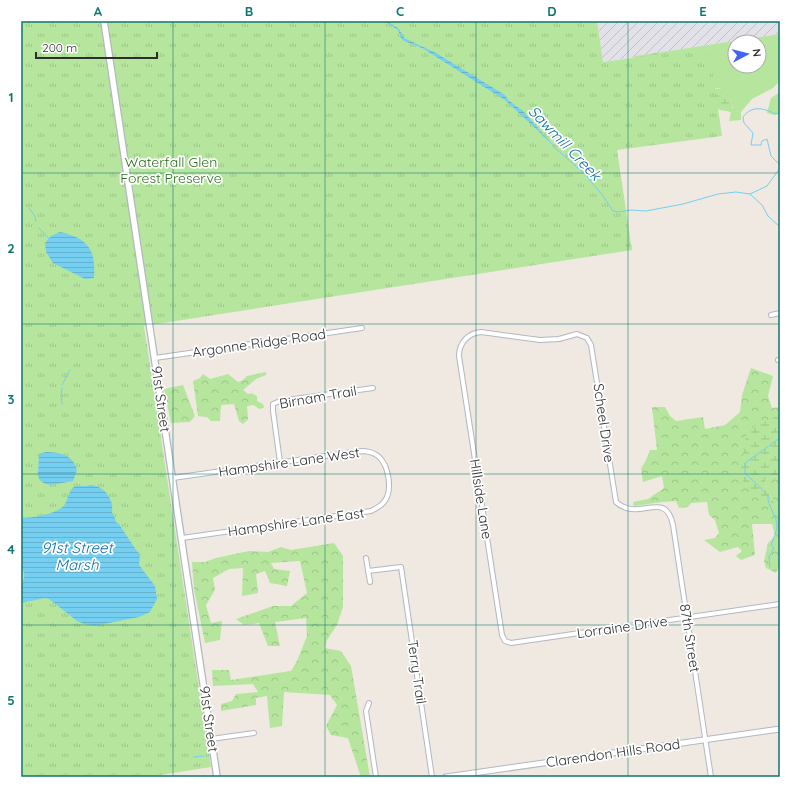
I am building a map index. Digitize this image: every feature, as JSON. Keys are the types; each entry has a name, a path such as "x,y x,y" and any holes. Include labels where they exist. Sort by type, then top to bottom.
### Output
{"main road":[{"name":"91st Street","path":"104,21 217,777"}],"street":[{"path":"771,315 780,313"},
{"name":"Argonne Ridge Road","path":"155,358 362,328"},
{"name":"Scheel Drive","path":"460,351 464,340 470,335 478,332 540,340 559,339 575,334 587,338 594,354 616,502 621,507 632,510 658,506"},
{"name":"Hillside Lane","path":"460,351 502,635 505,641 511,644"},
{"name":"Birnam Trail","path":"280,462 273,404 280,401 373,388"},
{"name":"Hampshire Lane West","path":"173,478 366,451 377,456 382,462 388,480"},
{"name":"Hampshire Lane East","path":"182,538 371,511 384,502 388,491 388,480"},
{"name":"87th Street","path":"658,506 667,510 671,516 711,777"},
{"path":"366,558 370,582"},
{"name":"Terry Trail","path":"368,571 401,567 432,777"},
{"name":"Lorraine Drive","path":"511,644 780,604"},
{"path":"369,702 366,711 376,777"},
{"name":"Clarendon Hills Road","path":"446,777 780,728"},
{"path":"211,739 254,733"}],"shaded area":[{"path":"597,21 780,21 780,34 767,36 767,34 727,34 727,42 603,62"}],"green space":[{"name":"Waterfall Glen Forest Preserve","path":"21,21 597,21 603,62 709,47 722,136 617,150 632,250 144,326 211,767 148,777 21,777"},
{"path":"780,34 780,82 773,88 752,99 741,112 741,120 729,121 733,107 723,89 709,87 665,54 656,53 727,42 727,74 767,74 767,36"},
{"path":"656,53 665,54 707,86 722,89 728,92 733,101 731,112 720,110 631,61 635,56"},
{"path":"780,92 780,114 774,115 767,113 771,98"},
{"path":"751,368 773,376 768,396 772,408 780,407 780,416 777,416 740,475 774,501 767,489 765,479 780,475 780,565 776,573 766,568 764,561 768,543 775,536 772,524 752,524 755,555 741,560 736,556 742,551 738,547 720,552 704,540 715,538 719,533 715,520 709,515 707,502 691,503 688,507 679,508 676,501 634,506 633,502 648,499 664,488 662,476 643,482 641,469 650,450 657,450 652,407 665,407 670,416 676,421 703,417 705,429 725,425 740,412 742,395"},
{"path":"266,372 266,375 256,379 243,390 248,394 251,393 257,396 257,401 263,404 264,408 259,409 254,405 247,406 248,419 243,424 239,421 234,404 221,405 220,421 211,421 207,417 198,416 193,381 200,378 203,374 210,379 228,374 238,382 247,376"},
{"path":"183,385 195,416 190,422 171,423 164,389"},
{"path":"780,416 780,475 765,479 767,489 774,501 774,506 761,500 749,491 740,475 747,430"},
{"path":"334,543 343,556 343,607 337,625 327,640 325,648 341,651 351,666 370,777 361,777 348,738 331,735 326,726 337,705 330,695 284,692 282,726 270,728 267,696 256,698 256,705 221,711 221,704 232,701 236,694 258,692 253,684 213,686 212,670 229,670 231,680 291,671 297,661 307,636 306,618 275,622 280,646 268,646 259,623 244,625 236,619 273,606 291,606 307,593 300,561 271,563 274,569 290,571 287,586 270,583 265,571 256,574 258,593 242,596 243,568 229,569 213,578 215,590 206,605 211,623 222,621 220,640 205,643 194,589 192,562 205,562 216,558 249,551 268,552 281,547 291,550"}],"water":[{"path":"384,21 387,21 399,29 404,38 436,53 505,95 508,100 523,111 551,143 505,100 422,48 404,41 398,30"},
{"path":"60,232 77,238 84,242 88,247 92,253 94,278 85,279 53,263 46,252 45,243 51,236"},
{"path":"46,452 65,455 72,461 77,470 73,481 51,485 42,482 39,479 39,454"},
{"name":"91st Street Marsh","path":"90,485 100,488 110,498 112,503 112,513 116,522 140,554 139,565 155,586 157,599 150,612 139,617 94,626 77,621 49,599 45,598 21,603 21,589 24,573 21,567 21,518 51,513 65,504 72,488"}],"waterway":[{"path":"780,112 776,114 767,110 754,109 746,113 743,117 744,123 753,133 751,145 761,145 762,141 767,139 771,156 780,165 780,167"},
{"name":"Sawmill Creek","path":"544,135 555,148 585,174 613,211 646,211 683,204 718,194 736,192 750,194 762,205 768,216 780,227"},
{"path":"750,194 767,186 780,168"},
{"path":"29,208 35,216 36,221"},
{"path":"39,228 49,239"},
{"path":"62,385 70,370"},
{"path":"62,388 62,404"},
{"path":"770,567 769,557 774,548 771,545 776,531 777,522 769,503 768,495 745,473 745,463 780,438"},
{"path":"194,757 204,756"}]}
